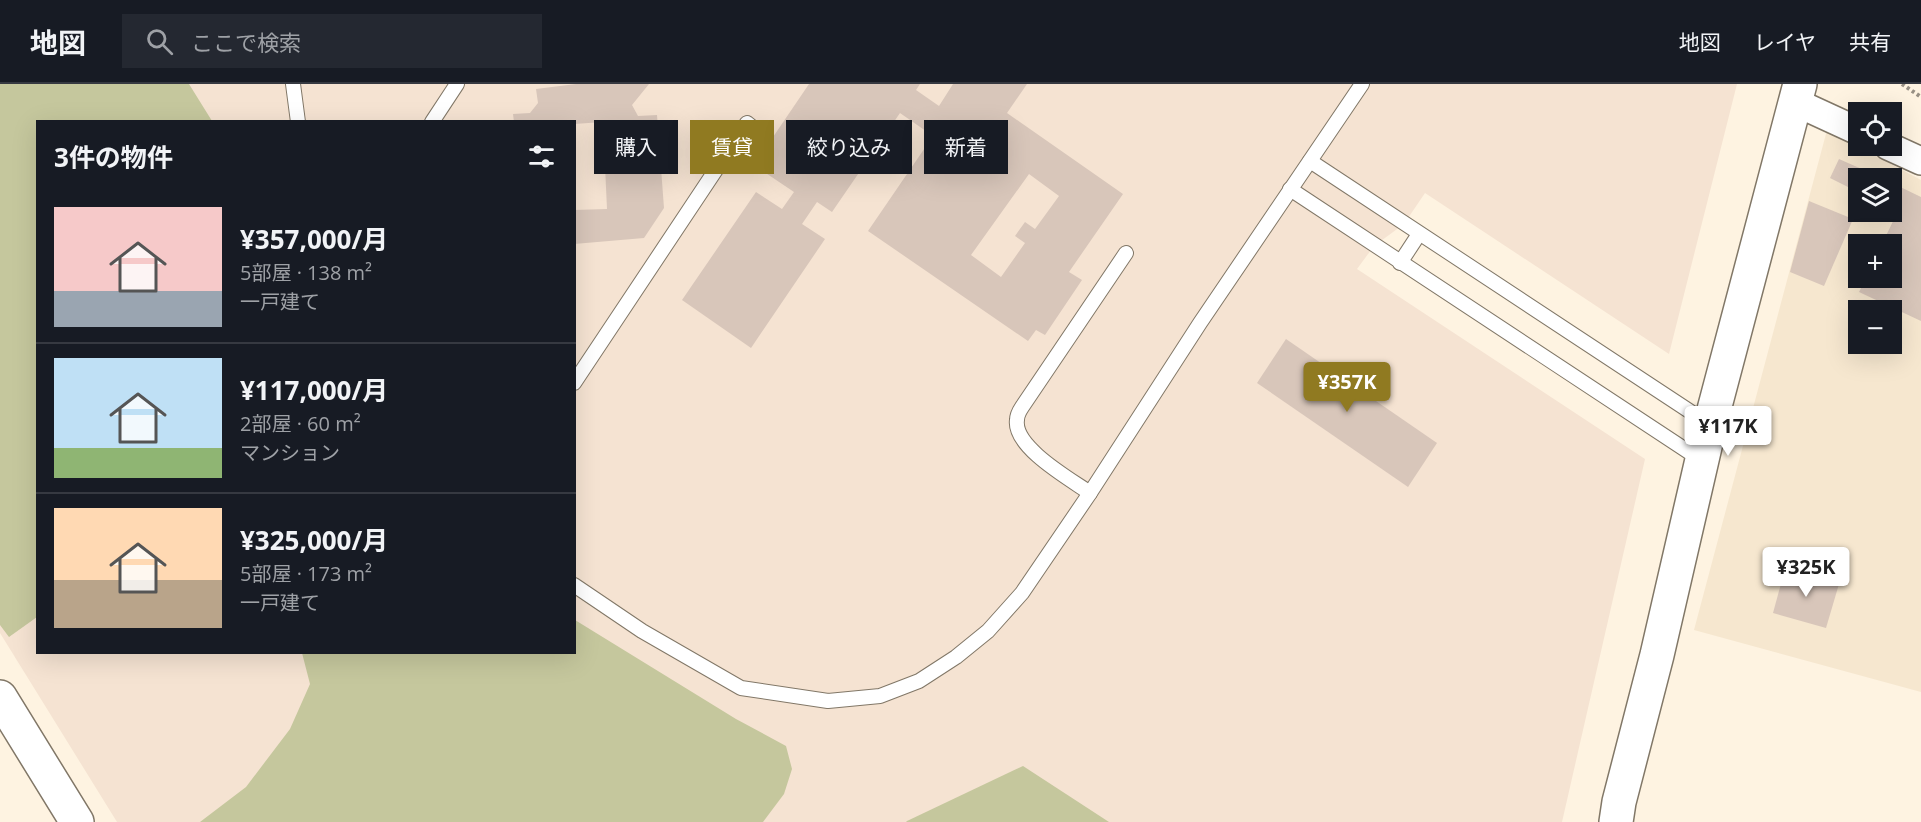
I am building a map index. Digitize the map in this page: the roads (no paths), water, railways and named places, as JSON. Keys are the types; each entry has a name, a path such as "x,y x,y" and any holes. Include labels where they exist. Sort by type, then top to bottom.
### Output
{"street":[{"path":"1616,822 1701,460 1797,93 1848,125"},
{"path":"1902,152 1921,161"},
{"path":"0,697 77,822"}],"lane":[{"path":"293,84 298,120"},
{"path":"433,120 457,84"},
{"path":"576,586 642,631 741,688 828,701 880,696 919,681 956,657 988,632 1022,593 1200,323 1362,84"},
{"path":"1310,161 1710,425"},
{"path":"576,380 713,174"},
{"path":"1290,189 1701,460"},
{"path":"1400,263 1419,234"},
{"path":"1090,493 1030,450 1019,436 1017,420 1022,406 1126,253"}]}
